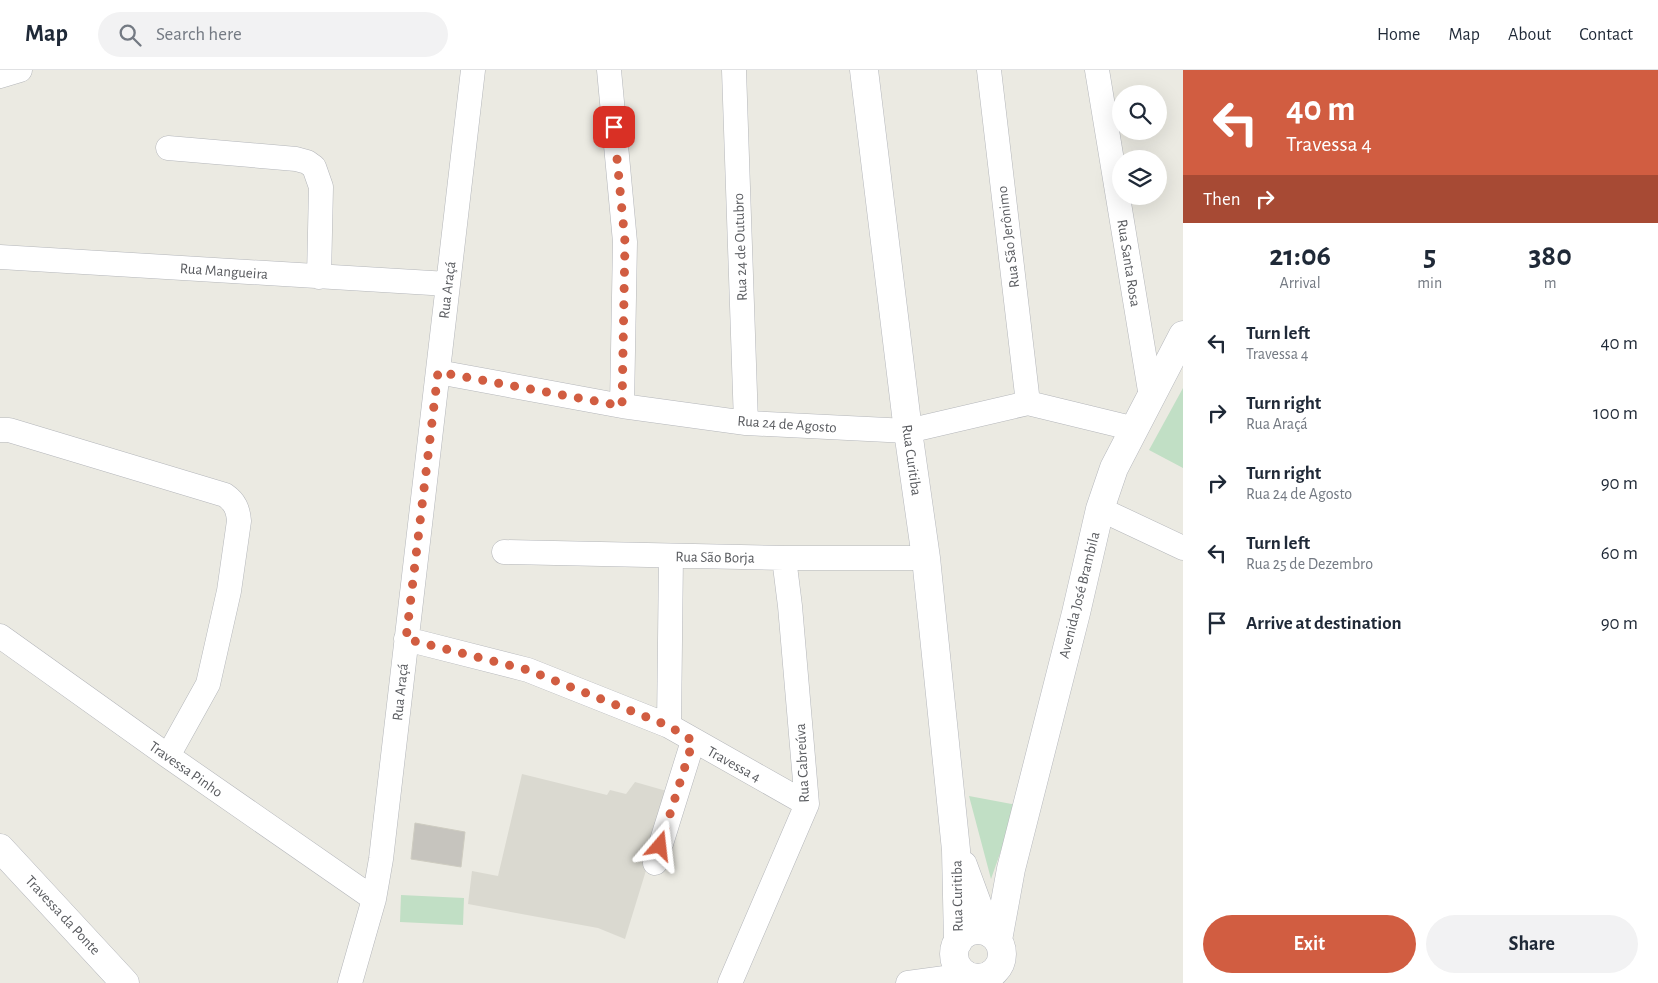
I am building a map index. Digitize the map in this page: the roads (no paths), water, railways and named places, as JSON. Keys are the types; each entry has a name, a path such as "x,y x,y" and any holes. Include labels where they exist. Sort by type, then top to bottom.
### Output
{"street":[{"path":"0,76 20,70"},
{"name":"Rua Araçá","path":"350,983 374,899 381,859 473,70"},
{"path":"609,70 625,242 622,406"},
{"name":"Rua 24 de Outubro","path":"734,70 746,423"},
{"name":"Rua Curitiba","path":"864,70 908,431 926,558 956,850 979,932"},
{"name":"Rua São Jerônimo","path":"989,70 1028,403"},
{"name":"Rua Santa Rosa","path":"1097,70 1151,397"},
{"path":"168,148 296,159 307,162 314,167 322,187 319,277"},
{"name":"Rua Mangueira","path":"0,257 448,284"},
{"name":"Avenida José Brambila","path":"979,932 991,892 1011,869 1076,613 1100,509 1114,468 1183,335"},
{"name":"Rua 24 de Agosto","path":"438,372 622,406 746,423 908,431 1028,403 1135,429"},
{"path":"0,430 9,430 225,495 235,505 239,521 229,592 208,684 168,756"},
{"path":"1100,509 1183,548"},
{"name":"Rua São Borja","path":"504,552 784,558 926,558"},
{"path":"669,726 671,556"},
{"name":"Rua Cabreúva","path":"730,983 807,804 790,606 784,558"},
{"name":"Travessa Pinho","path":"0,636 168,756 374,899"},
{"name":"Travessa 4","path":"406,639 528,670 669,726 807,804"},
{"path":"654,863 693,741"},
{"name":"Travessa da Ponte","path":"0,848 125,983"},
{"name":"Rua Curitiba","path":"956,850 967,875 979,932"},
{"path":"908,983 945,978 973,978 995,972 1002,960 1003,953 979,932 955,950 954,958 957,965 973,978"}]}
